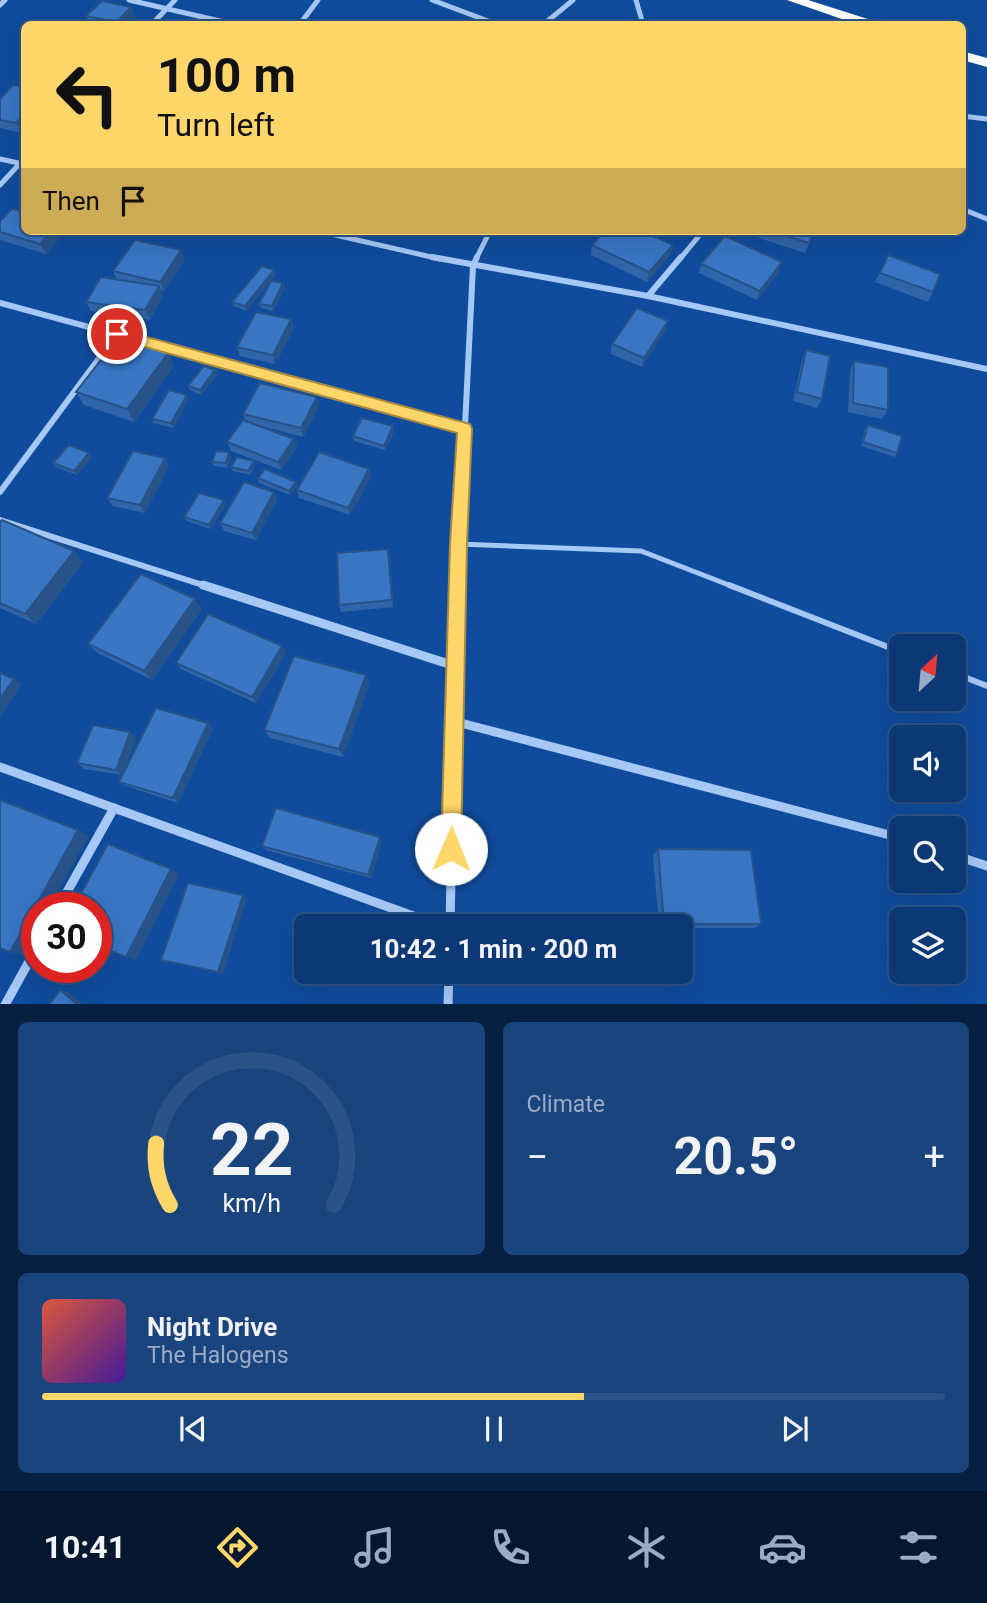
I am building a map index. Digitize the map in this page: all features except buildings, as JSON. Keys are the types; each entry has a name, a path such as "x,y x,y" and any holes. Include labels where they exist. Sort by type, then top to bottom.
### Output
{"highway":[{"path":"794,0 811,3 861,21"},
{"path":"966,56 987,63"}],"street":[{"path":"0,5 5,0"},
{"path":"129,0 220,21"},
{"path":"155,21 175,0"},
{"path":"302,21 318,0"},
{"path":"432,0 488,21"},
{"path":"548,21 573,0"},
{"path":"636,0 642,21"},
{"path":"966,116 987,119"},
{"path":"0,159 21,162"},
{"path":"0,185 21,164"},
{"path":"966,211 987,219"},
{"path":"336,235 473,266 648,296 987,369"},
{"path":"450,914 458,544 473,266 488,235"},
{"path":"648,296 700,235"},
{"path":"0,303 465,429"},
{"path":"0,492 117,334"},
{"path":"1,522 455,666"},
{"path":"453,721 889,835"},
{"path":"0,767 409,914"},
{"path":"67,892 114,808"},
{"path":"966,859 987,866"},
{"path":"5,1004 21,976"},
{"path":"449,984 449,1004"}],"lane":[{"path":"458,544 641,551 889,647"},
{"path":"966,678 987,686"}],"route":[{"path":"117,334 465,429 458,544 451,849"}]}
